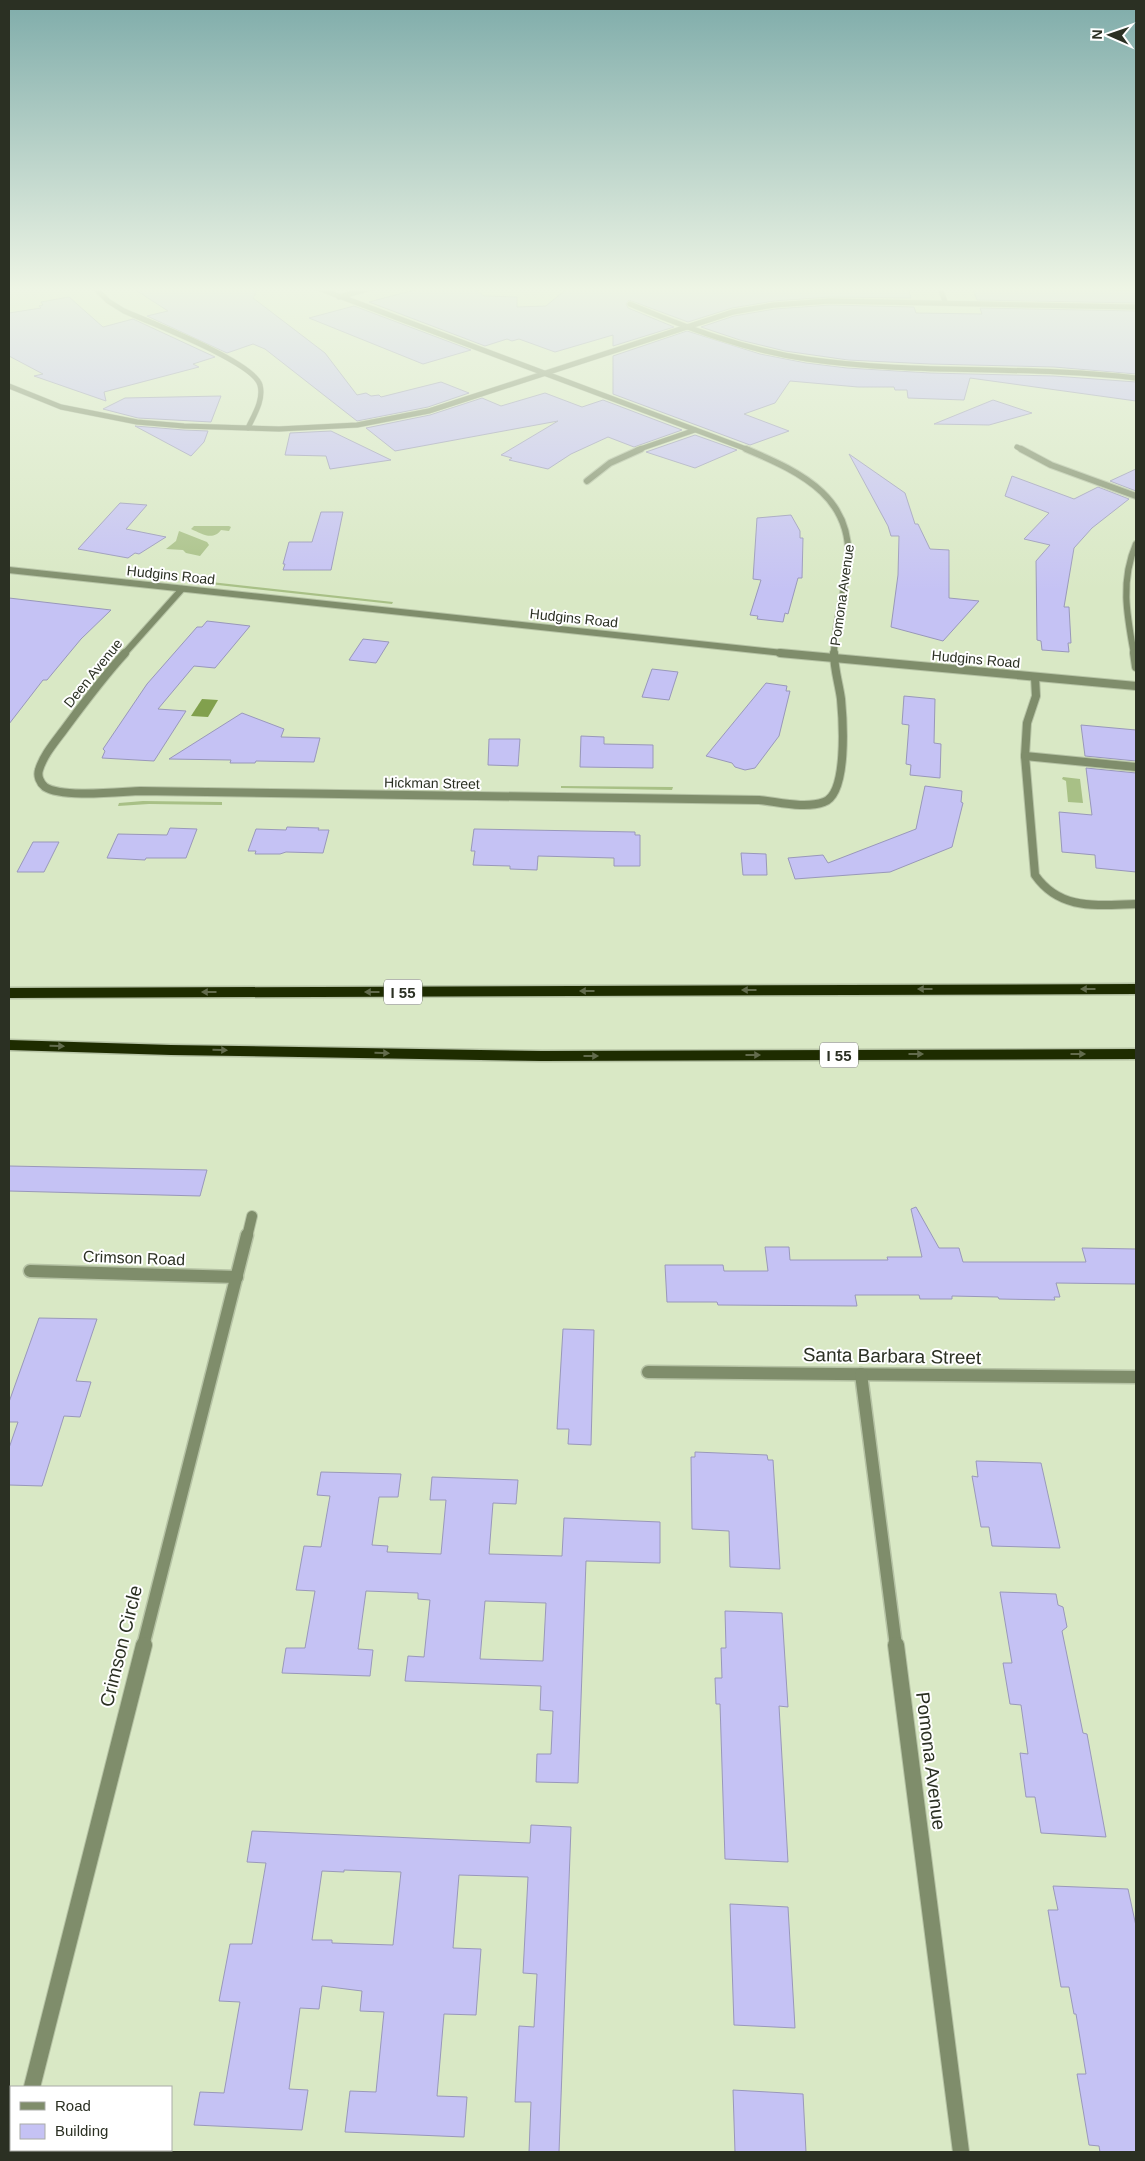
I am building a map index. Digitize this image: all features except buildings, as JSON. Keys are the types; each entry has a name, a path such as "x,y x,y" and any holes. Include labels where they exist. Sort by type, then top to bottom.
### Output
{"highway":[{"name":"I 55","path":"9,993 1136,989"},
{"name":"I 55","path":"9,1045 542,1056 1136,1054"}],"street":[{"path":"13,388 60,407 137,422 248,428 329,428 390,420 429,411 501,388"},
{"path":"248,428 262,396 261,388"},
{"name":"Pomona Avenue","path":"581,388 763,456 800,475 822,492 839,513 850,538 846,575 835,636 834,659 842,723 840,782 835,793 828,801"},
{"path":"587,481 596,473 619,460 695,430"},
{"path":"1017,447 1051,465 1136,496"},
{"path":"1136,544 1127,564 1125,580 1128,616 1136,667"},
{"name":"Hudgins Road","path":"9,570 834,659 1136,686"},
{"name":"Deen Avenue","path":"40,781 38,772 40,764 81,706 121,656 182,589"},
{"path":"1035,677 1036,696 1027,723 1025,756 1034,867 1039,883 1055,897 1067,902 1136,904"},
{"path":"1025,756 1136,767"},
{"name":"Hickman Street","path":"40,781 52,790 68,794 140,791 759,800 805,804 828,801"},
{"name":"Crimson Circle","path":"32,2086 252,1216"},
{"name":"Crimson Road","path":"30,1271 237,1277"},
{"name":"Santa Barbara Street","path":"648,1372 1136,1377"},
{"name":"Pomona Avenue","path":"861,1374 961,2152"}],"shaded area":[{"path":"194,526 231,527 229,531 221,530 211,536 191,529"},
{"path":"179,531 207,542 209,545 200,556 186,553 183,550 166,549 176,541"},
{"path":"202,581 393,602 392,604 200,583"},
{"path":"202,699 218,700 208,717 191,716"},
{"path":"1063,777 1080,779 1083,803 1068,802 1066,781 1062,779"},
{"path":"561,786 673,787 672,790 561,788"},
{"path":"143,801 222,802 222,805 149,804 118,806 119,803"}]}
